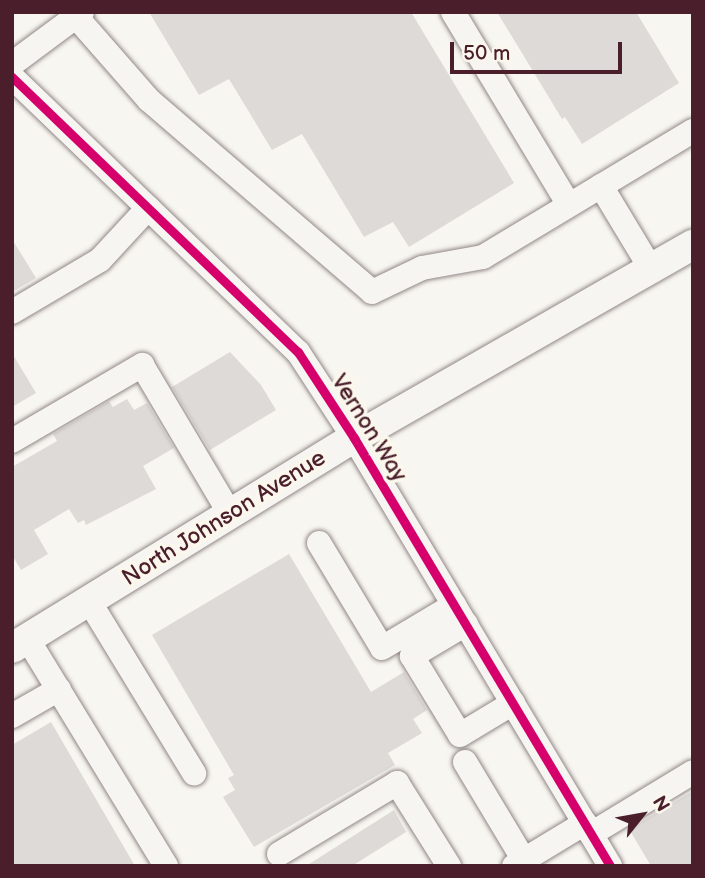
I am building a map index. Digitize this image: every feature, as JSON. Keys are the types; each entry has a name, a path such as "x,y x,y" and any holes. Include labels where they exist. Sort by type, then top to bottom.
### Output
{"main road":[{"name":"North Johnson Avenue","path":"20,643 354,438 693,245"}],"street":[{"path":"453,12 569,205"},
{"path":"12,64 77,14 149,100 366,290 379,290 422,268 484,257 693,131"},
{"name":"Vernon Way","path":"12,77 298,352 354,438 610,866"},
{"path":"601,186 651,269"},
{"path":"12,312 100,260 148,208"},
{"path":"12,441 142,365 230,514"},
{"path":"319,543 382,648 460,615"},
{"path":"89,601 194,773"},
{"path":"460,615 412,656 460,735 513,703"},
{"path":"20,643 59,688 166,866"},
{"path":"12,716 59,688"},
{"path":"465,762 519,863 693,772"},
{"path":"279,854 397,783 449,866"}],"building":[{"path":"149,12 411,12 514,183 409,247 393,222 364,237 302,134 272,150 229,79 199,95"},
{"path":"497,12 636,12 679,83 582,144 565,117 562,119"},
{"path":"12,239 36,278 12,292"},
{"path":"230,352 261,385 276,410 210,450 172,387"},
{"path":"12,353 36,393 12,407"},
{"path":"127,399 134,410 147,403 174,448 143,466 156,489 86,525 84,520 78,523 69,509 34,530 48,554 21,570 12,555 12,467 57,441 53,434 109,401 113,407"},
{"path":"289,554 371,692 404,672 427,710 413,719 422,733 388,753 395,765 254,847 223,797 235,790 228,778 234,775 152,635"},
{"path":"51,722 135,866 12,866 12,745"},
{"path":"693,791 693,866 651,866 629,829"},
{"path":"394,810 406,832 352,866 306,866"}],"cycle path":[{"path":"12,77 298,352 354,438 610,866"}]}
